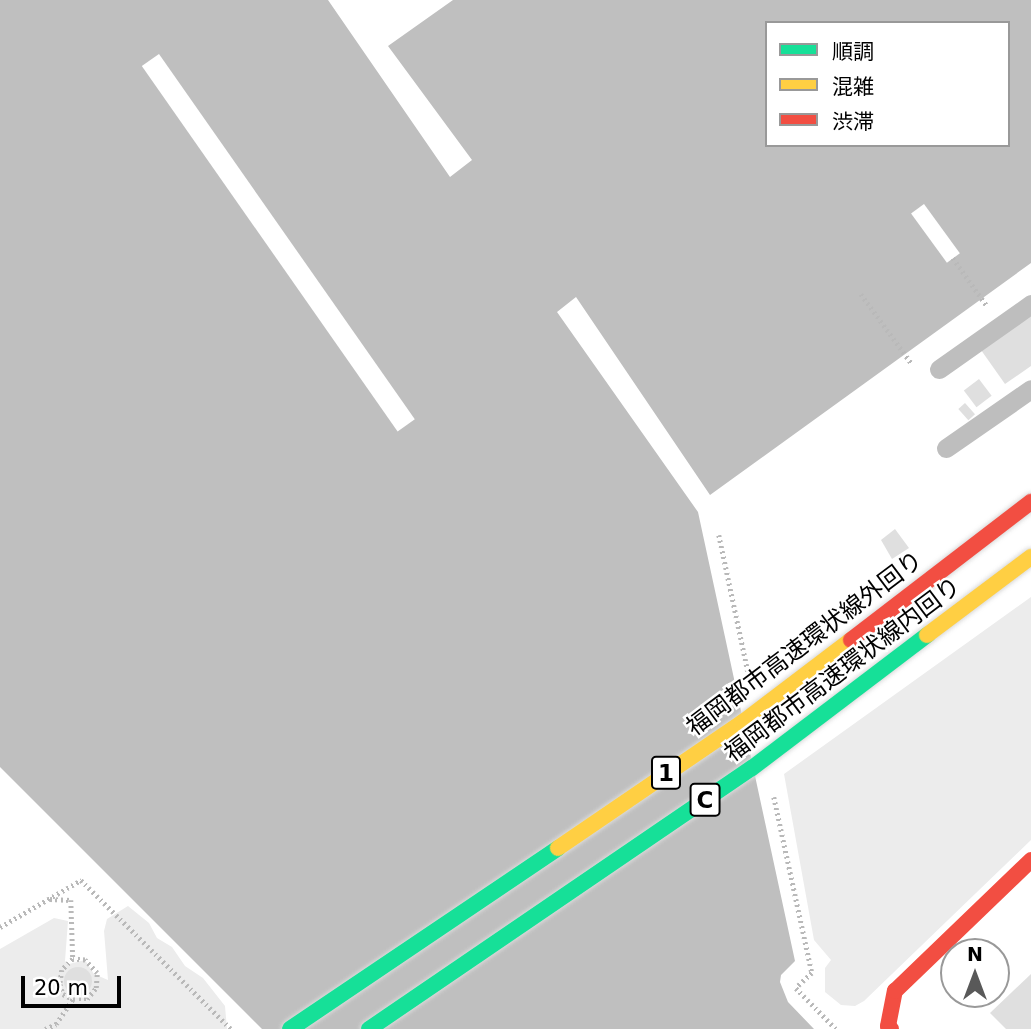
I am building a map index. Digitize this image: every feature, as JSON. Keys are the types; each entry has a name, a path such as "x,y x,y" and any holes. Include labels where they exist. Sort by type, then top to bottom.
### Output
{"main road":[{"name":"福岡都市高速環状線外回り","path":"290,1029 743,722 1031,502"},
{"name":"福岡都市高速環状線内回り","path":"369,1029 752,768 1031,557"},
{"path":"891,1029 888,1026 895,991 1031,860"}],"lane":[{"path":"939,369 1031,304"},
{"path":"946,448 1031,389"}],"path":[{"path":"953,258 991,312"},
{"path":"861,294 914,365"},
{"path":"0,927 81,880 231,1029"},
{"path":"49,898 71,900 73,960"},
{"path":"73,960 85,960 97,973 96,988 87,999 73,999 63,993 60,984 62,971 73,960"},
{"path":"796,988 836,1029"},
{"path":"45,1029 56,1024 73,999"}],"shaded area":[{"path":"0,0 328,0 450,177 472,160 388,46 453,0 1031,0 1031,263 710,495 576,297 557,312 698,512 795,961 781,975 780,982 788,1002 814,1029 262,1029 0,767"},
{"path":"1031,597 1031,840 864,1001 855,1006 841,1005 825,992 825,968 831,960 814,940 784,774"},
{"path":"128,906 149,923 157,938 172,947 185,966 203,978 225,1006 227,1029 0,1029 0,949 54,918 68,921 65,961 69,964 85,960 94,974 108,980 104,931 107,919"}],"pier":[{"path":"159,54 415,419 398,431 142,66"},
{"path":"924,204 960,253 947,263 911,213"}],"building":[{"path":"1031,315 1031,366 1005,384 981,350"},
{"path":"979,379 992,396 976,407 964,390"},
{"path":"965,403 975,414 968,420 958,409"},
{"path":"895,529 909,548 892,559 881,540"},
{"path":"78,967 88,971 92,981 88,991 78,995 68,991 64,981 68,971"},
{"path":"1031,974 1031,1029 1006,1029 990,1013 995,1008 1010,1008 1010,994"}],"traffic: jam":[{"path":"851,640 1031,502"},
{"path":"891,1029 888,1026 895,991 1031,860"}],"traffic: fast":[{"path":"369,1029 752,768 927,635"},
{"path":"290,1029 558,848"}],"traffic: slow":[{"path":"927,635 1031,557"},
{"path":"558,848 743,722 851,640"}]}
